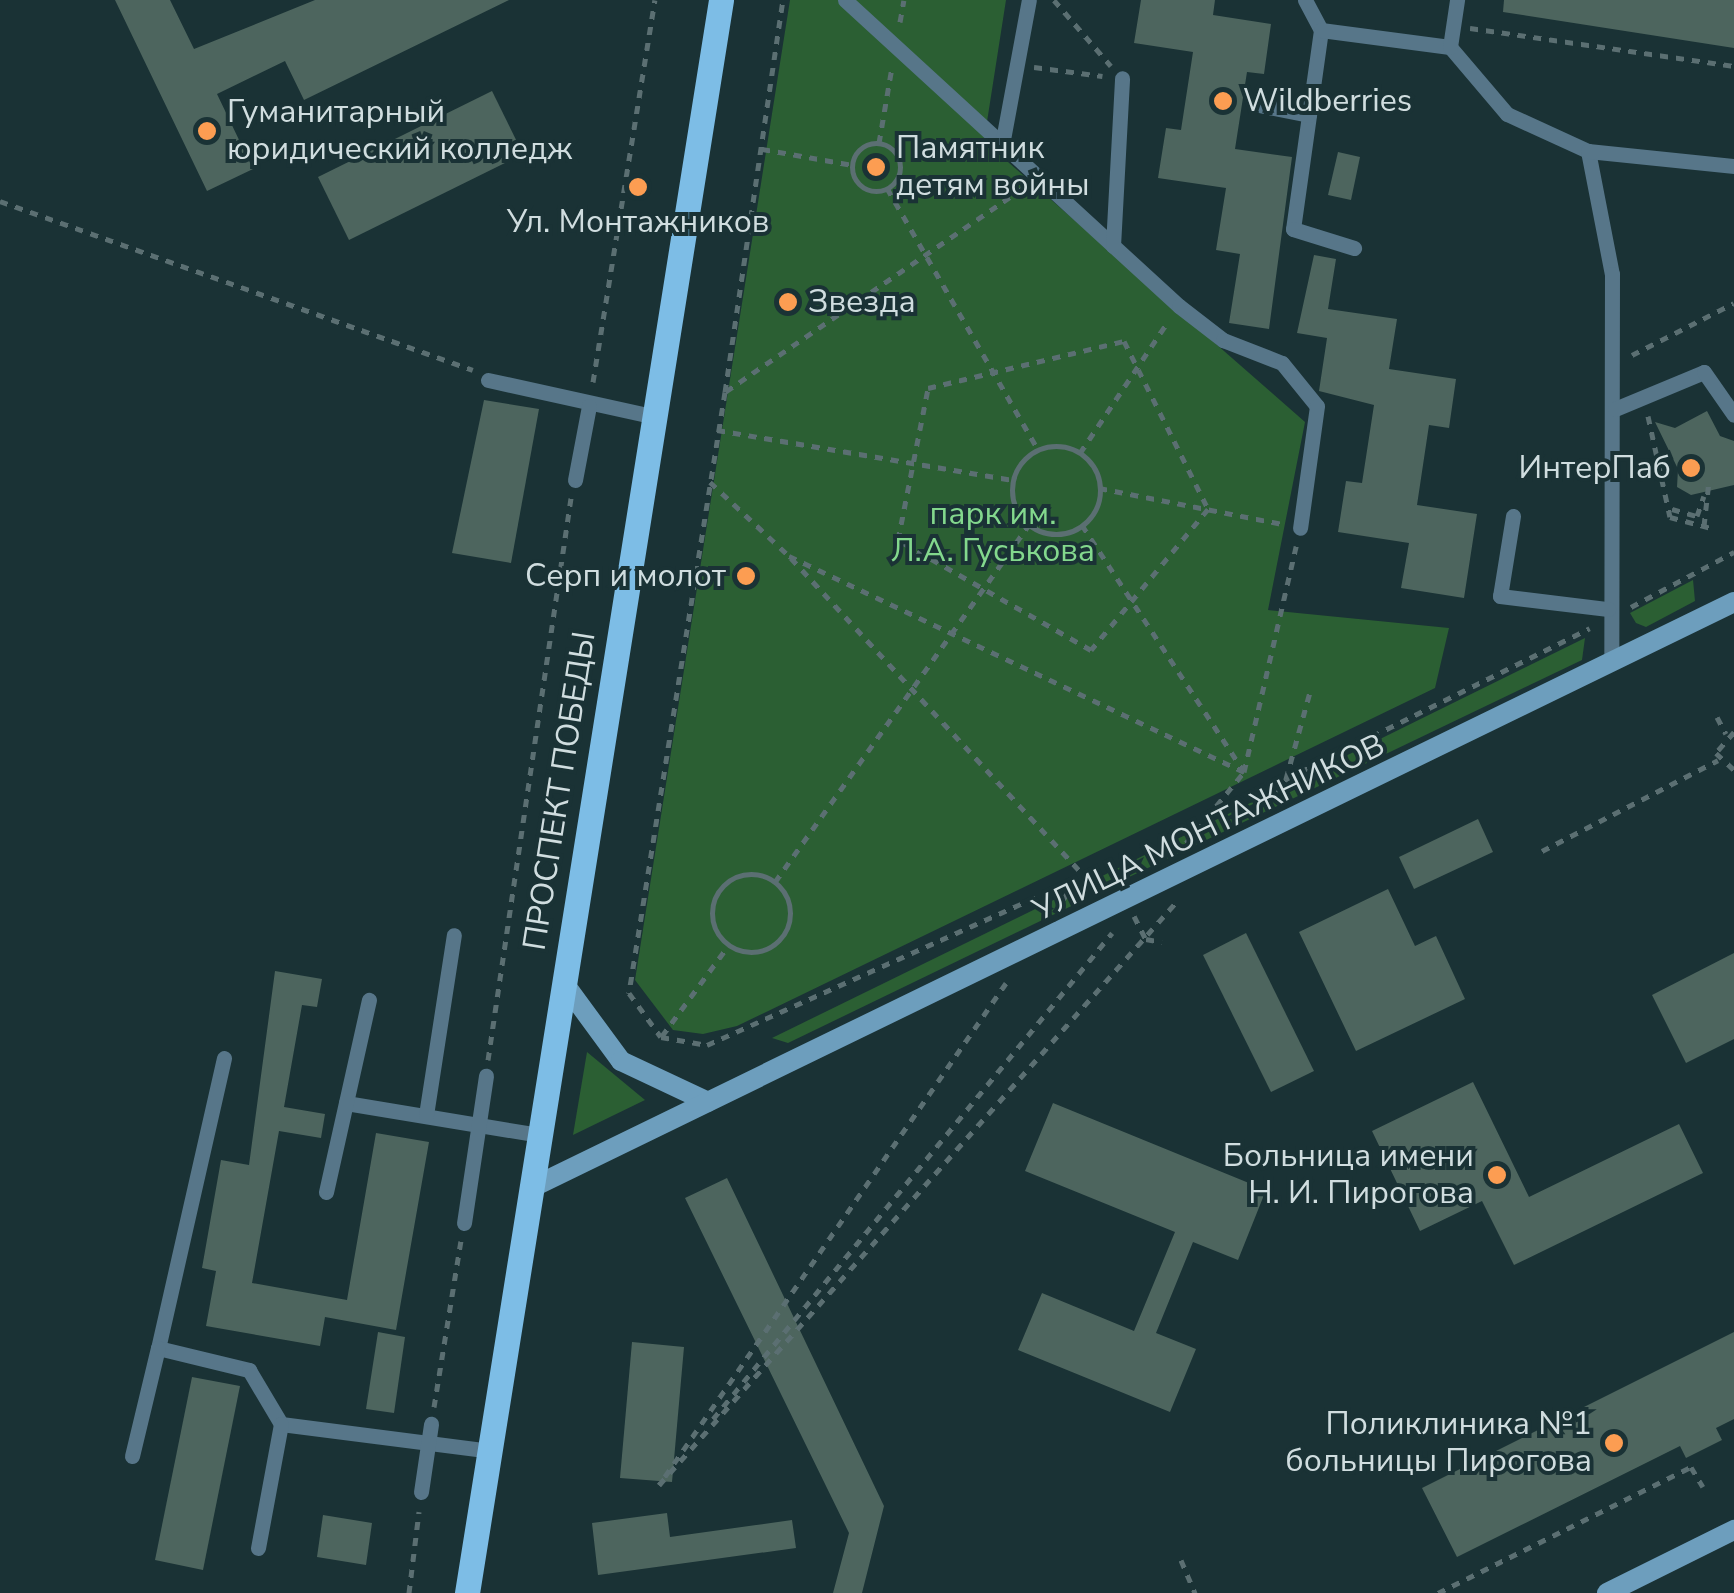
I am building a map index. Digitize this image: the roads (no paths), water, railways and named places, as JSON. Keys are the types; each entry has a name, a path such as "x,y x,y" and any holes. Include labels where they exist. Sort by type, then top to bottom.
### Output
{"main road":[{"name":"ПРОСПЕКТ ПОБЕДЫ","path":"467,1593 721,0"},
{"name":"УЛИЦА МОНТАЖНИКОВ","path":"531,1188 1130,906 1734,602"},
{"path":"562,982 621,1062 708,1102"},
{"path":"1607,1593 1734,1530"}],"lane":[{"path":"845,0 1179,306 1223,340 1282,363 1317,406 1300,528"},
{"path":"1002,145 1029,0"},
{"path":"1305,0 1320,30 1293,229 1354,248"},
{"path":"1450,47 1457,0"},
{"path":"1320,30 1450,47 1508,114 1588,151 1734,166"},
{"path":"1113,246 1122,78"},
{"path":"1254,104 1309,115"},
{"path":"1588,151 1612,274 1616,363 1611,662"},
{"path":"1614,409 1704,372 1734,415"},
{"path":"488,380 589,406 652,416"},
{"path":"575,480 589,406"},
{"path":"1513,516 1500,596 1609,614"},
{"path":"426,1115 454,935"},
{"path":"326,1192 369,1000"},
{"path":"132,1456 224,1058"},
{"path":"464,1223 486,1076"},
{"path":"346,1103 540,1135"},
{"path":"158,1348 249,1370 280,1424 258,1548"},
{"path":"280,1424 492,1451"},
{"path":"422,1492 431,1424"}],"place":[{"name":"Wildberries","path":"1223,101"},
{"name":"Гуманитарный юридический колледж","path":"207,131"},
{"name":"Памятник детям войны","path":"876,167"},
{"name":"Ул. Монтажников","path":"638,187"},
{"name":"Звезда","path":"788,302"},
{"name":"ИнтерПаб","path":"1691,468"},
{"name":"Серп и молот","path":"746,576"},
{"name":"Больница имени Н. И. Пирогова","path":"1497,1175"},
{"name":"Поликлиника №1 больницы Пирогова","path":"1614,1443"}],"park label":[{"name":"парк им. Л.А. Гуськова","path":"993,534"}]}
